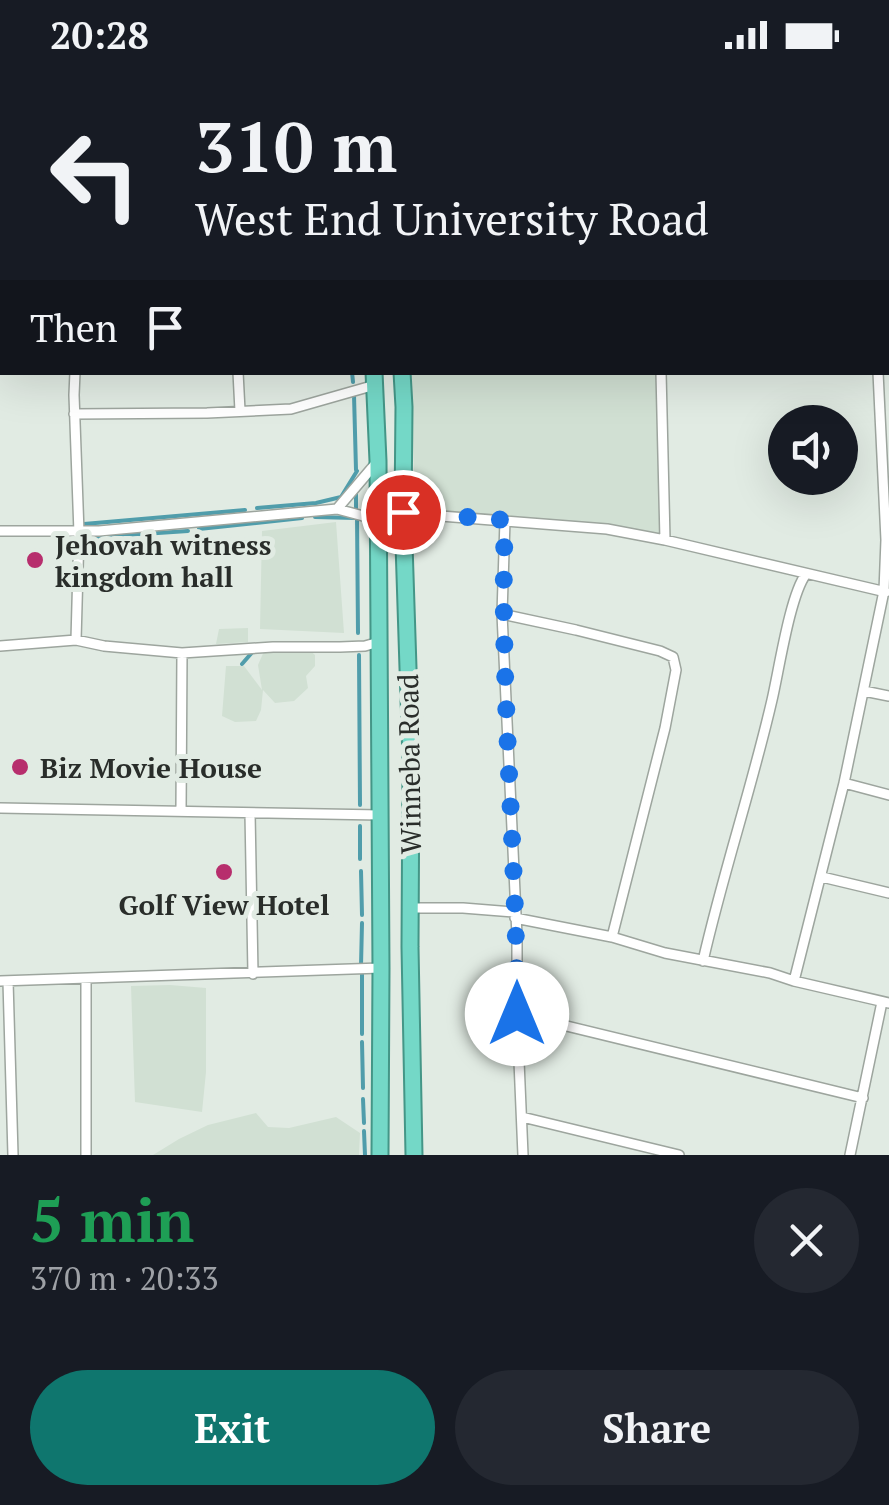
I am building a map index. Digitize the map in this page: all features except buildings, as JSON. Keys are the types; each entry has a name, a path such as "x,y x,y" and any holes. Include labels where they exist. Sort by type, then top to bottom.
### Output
{"highway":[{"name":"Winneba Road","path":"402,375 414,1155"},
{"name":"Winneba Road","path":"375,379 380,1155"}],"street":[{"path":"75,375 79,532 76,640"},
{"path":"238,375 240,411"},
{"path":"661,375 665,540"},
{"path":"794,981 822,877 886,592 878,375"},
{"path":"74,414 291,409 375,379"},
{"path":"337,509 378,461"},
{"path":"0,531 79,532 337,509 378,520"},
{"path":"403,512 607,529 886,592"},
{"path":"505,520 502,614 522,1155"},
{"path":"703,961 790,621 806,574"},
{"path":"502,614 673,656 676,670 664,728 612,938"},
{"path":"0,646 76,640 182,653 273,647 340,648 378,642"},
{"path":"181,811 182,653"},
{"path":"864,691 889,696"},
{"path":"844,783 889,796"},
{"path":"0,808 380,815"},
{"path":"250,813 253,974"},
{"path":"822,877 889,893"},
{"path":"411,908 463,908 515,915 886,1003 850,1155"},
{"path":"13,1155 4,981 381,968"},
{"path":"86,980 86,1155"},
{"path":"517,1014 863,1098"},
{"path":"522,1117 679,1155"}],"shaded area":[{"path":"411,375 657,375 663,535 415,510"},
{"path":"336,522 344,633 260,629 262,531"},
{"path":"248,628 248,642 216,644 219,629"},
{"path":"307,648 315,655 315,666 306,676 308,688 294,701 275,703 263,690 256,721 235,722 222,716 226,666 244,666 262,690 258,665 265,649"},
{"path":"131,986 206,988 202,1112 135,1102"},
{"path":"256,1113 268,1127 289,1128 336,1117 360,1133 359,1155 153,1155 208,1125"}],"waterway":[{"path":"352,375 353,382"},
{"path":"354,395 356,470"},
{"path":"257,508 341,497 357,471"},
{"path":"356,489 356,511"},
{"path":"84,524 245,510"},
{"path":"357,516 358,633"},
{"path":"315,517 355,518"},
{"path":"199,529 302,518"},
{"path":"83,538 188,531"},
{"path":"242,664 255,649"},
{"path":"359,655 360,805"},
{"path":"360,826 360,859"},
{"path":"361,871 362,915"},
{"path":"361,966 362,923"},
{"path":"362,974 362,1034"},
{"path":"362,1042 363,1088"},
{"path":"363,1099 364,1123"},
{"path":"364,1131 365,1155"}],"place":[{"name":"Jehovah witness kingdom hall","path":"35,560"},
{"name":"Biz Movie House","path":"20,767"},
{"name":"Golf View Hotel","path":"224,872"}],"route":[{"path":"403,512 505,520 502,614 517,1014"}]}
